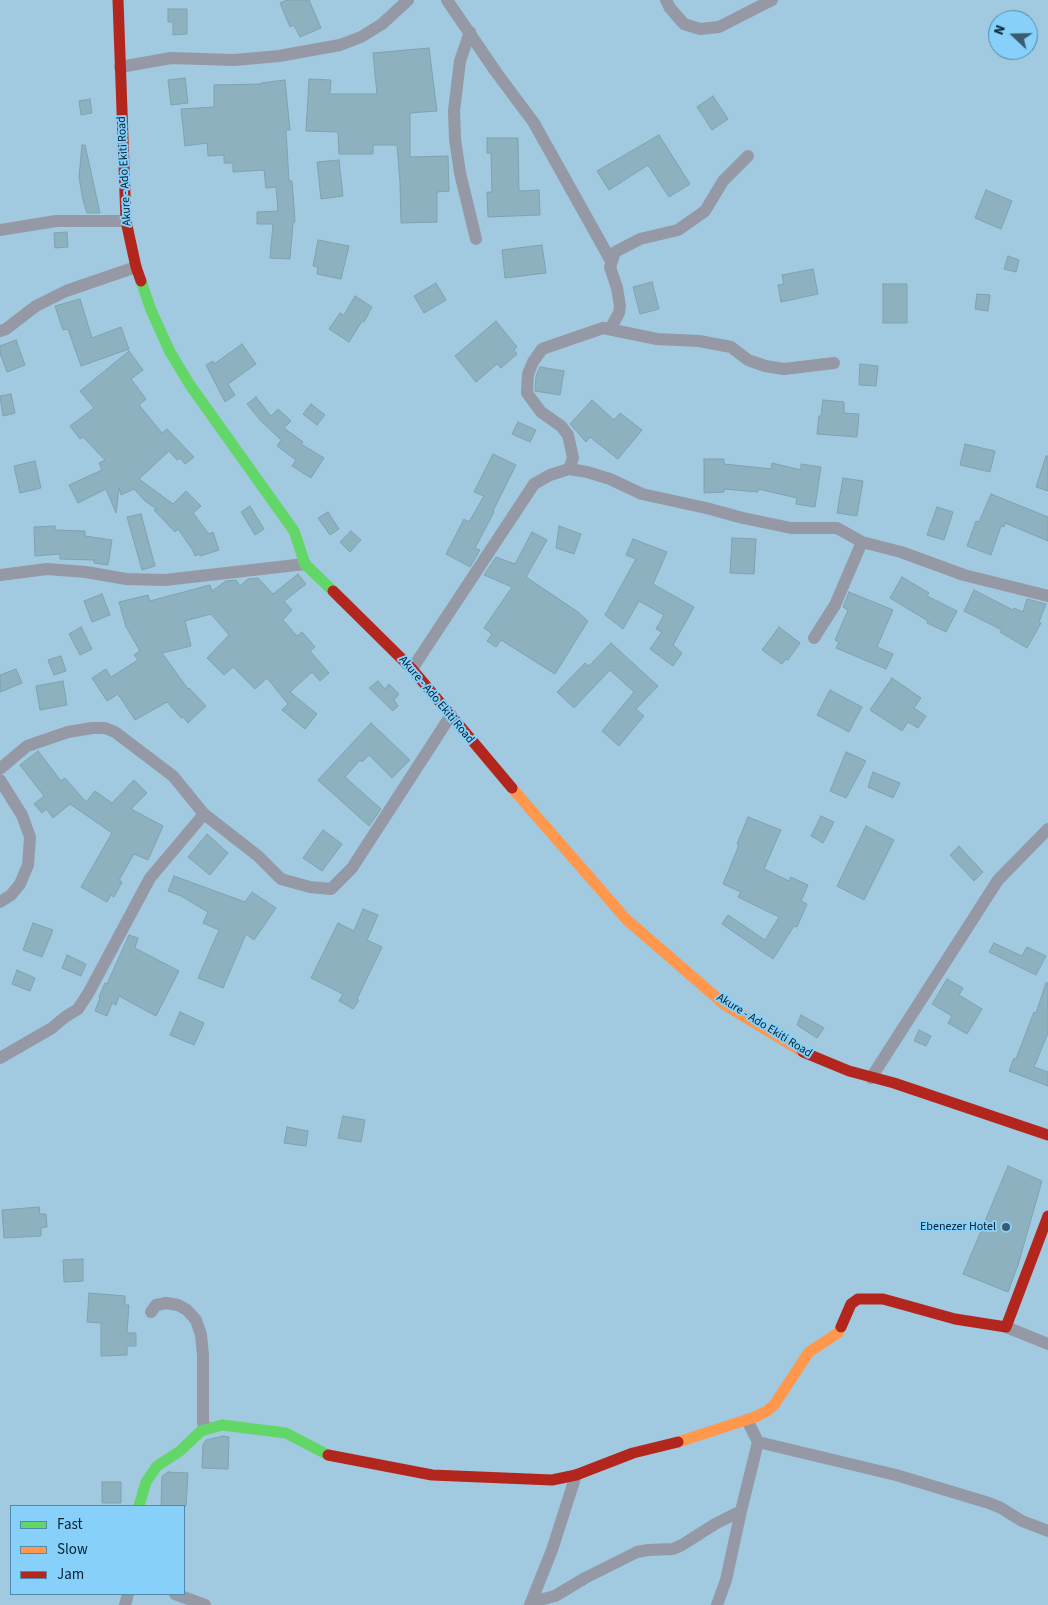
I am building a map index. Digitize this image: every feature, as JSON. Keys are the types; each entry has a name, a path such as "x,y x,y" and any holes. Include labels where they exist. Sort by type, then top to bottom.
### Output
{"main road":[{"name":"Akure - Ado Ekiti Road","path":"118,0 126,221 136,268 150,310 170,352 190,385 294,531 305,564 412,668 572,858 626,919 725,1005 802,1052 870,1078 894,1083 1048,1135"},
{"path":"139,1505 150,1474 158,1466 180,1451 207,1428 222,1425 286,1433 327,1455 432,1475 552,1480 576,1475 633,1453 679,1442 747,1420 767,1411 774,1405 809,1352 838,1333 851,1304 858,1299 883,1299 955,1319 1006,1327 1048,1216"}],"street":[{"path":"120,67 171,58 234,60 279,56 340,44 361,37 382,24 408,0"},
{"path":"447,0 496,72 534,123 611,261"},
{"path":"666,0 670,8 684,24 700,29 719,27 772,0"},
{"path":"470,32 460,61 454,139 476,239"},
{"path":"610,329 619,313 620,306 617,288 610,267 615,252 640,239 678,230 705,211 723,182 748,156"},
{"path":"0,230 56,221 126,221"},
{"path":"0,331 6,329 36,306 66,291 136,268"},
{"path":"569,469 573,458 568,435 561,426 540,412 527,393 528,374 542,348 603,328 658,339 699,341 731,347 748,360 765,366 784,369 834,363"},
{"path":"412,668 534,484 550,475 569,469 610,479 642,494 743,518 791,528 837,528 862,542 901,552 964,575 1048,596"},
{"path":"814,638 835,605 862,542"},
{"path":"0,576 47,569 86,572 126,579 166,580 305,564"},
{"path":"0,769 27,746 68,732 105,728 115,732 173,776 204,814 258,856 281,879 310,887 331,889 352,868 361,855 451,715"},
{"path":"0,780 22,815 30,837 28,865 20,884 11,895 0,902"},
{"path":"0,1058 52,1028 78,1009 150,878 204,814"},
{"path":"870,1078 998,880 1048,828"},
{"path":"151,1312 156,1305 166,1303 178,1305 187,1310 196,1320 202,1345 203,1423 207,1428"},
{"path":"1006,1327 1048,1344"},
{"path":"717,1605 726,1580 758,1442 747,1420"},
{"path":"758,1442 896,1475 989,1503 1022,1521 1048,1531"},
{"path":"530,1604 552,1550 576,1475"},
{"path":"530,1604 555,1596 585,1578 637,1552 673,1549 741,1511"},
{"path":"177,1595 205,1605"}],"building":[{"path":"287,0 309,0 321,28 300,37 294,25 290,27 280,3"},
{"path":"168,9 187,9 187,34 173,35 173,22 168,22"},
{"path":"429,48 437,111 410,113 410,157 448,156 449,191 437,192 437,222 401,223 397,145 373,145 373,154 339,154 338,132 306,131 309,79 331,80 330,94 377,94 373,53"},
{"path":"185,78 188,103 171,105 168,80"},
{"path":"285,80 290,130 286,130 289,181 292,181 295,222 293,223 290,259 270,258 273,224 257,224 257,212 278,211 276,187 266,188 264,170 233,172 233,163 224,163 224,155 208,156 207,143 185,146 181,109 214,107 214,85 261,84"},
{"path":"713,96 728,119 712,130 697,107"},
{"path":"90,99 92,113 81,115 79,101"},
{"path":"659,135 690,184 669,197 648,165 609,190 597,171"},
{"path":"487,138 518,138 519,191 539,190 540,215 488,217 487,192 492,192 491,153 487,153"},
{"path":"82,145 85,145 100,213 87,213 83,200 79,177"},
{"path":"339,160 343,196 321,199 317,162"},
{"path":"986,190 1012,201 1001,229 975,218"},
{"path":"67,232 68,247 55,248 54,233"},
{"path":"318,240 349,246 341,279 317,274 318,267 313,266"},
{"path":"542,245 546,273 505,278 502,250"},
{"path":"1008,256 1019,260 1016,272 1004,269"},
{"path":"813,269 818,294 781,302 778,285 784,284 782,275"},
{"path":"652,282 659,309 640,314 633,287"},
{"path":"436,283 446,300 424,313 414,296"},
{"path":"883,284 907,284 907,323 883,323"},
{"path":"977,294 990,295 988,311 975,309"},
{"path":"355,296 372,307 364,322 362,321 349,342 329,329 340,313 344,315"},
{"path":"80,299 92,338 121,327 129,349 81,366 68,329 63,330 55,306"},
{"path":"496,321 517,347 514,350 517,354 501,368 497,364 476,382 455,356"},
{"path":"16,340 25,365 7,372 0,353 0,346"},
{"path":"242,344 256,364 228,384 235,395 225,402 206,365 213,361 214,364"},
{"path":"129,351 143,370 131,379 146,399 139,405 162,433 167,429 194,457 185,464 180,458 177,460 169,451 139,479 173,504 186,491 201,506 193,513 209,534 213,532 219,550 195,556 178,529 175,532 154,510 157,509 145,501 134,489 121,495 119,488 116,513 106,489 78,503 69,485 102,470 99,463 105,460 83,437 80,439 70,426 94,408 80,391"},
{"path":"860,364 878,366 876,386 859,385"},
{"path":"540,367 564,371 560,395 535,391 536,376"},
{"path":"11,394 15,413 3,416 0,396"},
{"path":"256,397 271,416 278,409 291,421 284,428 303,442 301,444 324,458 311,478 292,466 296,460 277,446 281,440 260,420 247,404"},
{"path":"592,400 614,420 620,413 642,430 618,459 590,437 586,442 570,424"},
{"path":"823,400 844,402 844,413 859,414 857,437 817,434"},
{"path":"311,404 325,415 317,425 303,414"},
{"path":"518,422 536,430 530,442 512,434"},
{"path":"965,444 995,451 990,472 960,465"},
{"path":"493,454 516,465 475,548 480,550 470,567 446,554 464,519 469,522 484,496 474,492"},
{"path":"1046,456 1048,456 1048,491 1036,487"},
{"path":"704,459 724,459 724,464 771,469 772,463 801,470 801,464 821,467 815,507 796,504 797,498 758,489 758,492 724,489 724,492 704,493"},
{"path":"35,461 41,488 20,493 14,466"},
{"path":"843,478 863,481 857,516 837,513"},
{"path":"991,494 1048,517 1048,541 1005,523 1004,527 1001,526 991,555 967,546 976,521 979,522"},
{"path":"250,506 264,529 255,535 241,512"},
{"path":"937,507 953,512 944,540 927,535"},
{"path":"328,512 339,529 330,535 318,518"},
{"path":"141,514 155,566 142,570 127,517"},
{"path":"55,526 55,530 85,531 85,536 112,540 108,565 94,563 94,560 60,559 60,554 35,556 34,527"},
{"path":"559,526 581,534 574,554 556,548"},
{"path":"351,531 361,540 350,552 340,542"},
{"path":"532,532 547,540 526,577 578,612 588,621 555,674 501,640 496,647 487,641 492,634 484,628 512,587 484,575 496,557 515,564"},
{"path":"732,538 756,539 754,574 730,573"},
{"path":"633,539 667,552 653,584 694,607 673,645 682,653 673,666 650,649 662,632 656,629 664,615 639,601 623,629 605,615 636,559 626,555"},
{"path":"298,574 306,584 284,601 292,610 283,620 297,636 302,632 315,647 310,651 329,673 320,681 312,672 290,692 317,714 305,729 282,710 288,704 267,678 255,689 233,667 224,675 207,658 229,635 211,614 185,621 191,646 162,653 188,689 206,706 188,723 167,702 135,720 118,694 107,701 92,678 106,669 111,677 138,660 134,655 140,651 126,627 119,602 148,595 150,601 210,585 212,591 226,581 236,580 240,586 248,579 258,578 273,594"},
{"path":"902,577 929,593 927,596 957,611 946,632 927,623 928,621 890,598"},
{"path":"974,590 1013,610 1014,608 1023,612 1027,599 1046,604 1039,622 1041,623 1027,648 1000,632 1002,630 964,611"},
{"path":"849,592 893,610 877,647 893,654 886,669 836,648 839,642 835,640 848,610 843,607"},
{"path":"102,594 110,615 92,622 84,601"},
{"path":"81,627 92,649 80,655 69,634"},
{"path":"779,627 800,643 788,660 786,659 782,664 762,650"},
{"path":"611,643 658,686 636,709 644,716 619,746 602,731 634,692 610,670 574,708 557,692 585,663 589,666"},
{"path":"61,656 66,671 54,675 48,660"},
{"path":"16,669 22,683 0,692 0,675"},
{"path":"892,678 921,698 914,708 926,716 918,728 908,722 902,731 870,710"},
{"path":"63,681 67,705 40,710 36,686"},
{"path":"378,681 385,689 389,684 399,694 394,700 398,706 393,711 369,688"},
{"path":"830,690 862,707 849,732 817,715"},
{"path":"371,723 410,760 392,778 369,755 362,762 360,760 345,777 381,809 369,826 318,780"},
{"path":"38,751 61,781 65,778 86,802 95,791 112,803 134,780 147,793 131,809 163,826 148,860 134,854 119,880 122,882 114,897 111,895 107,902 81,887 112,833 70,804 53,818 46,809 42,813 34,804 44,796 20,765"},
{"path":"846,752 866,761 846,798 830,791"},
{"path":"873,772 900,783 893,798 868,787"},
{"path":"821,816 834,822 823,843 811,836"},
{"path":"748,817 781,830 764,869 789,881 791,877 808,885 801,901 807,904 797,927 794,926 773,959 722,924 728,915 765,940 779,917 738,897 741,892 723,884"},
{"path":"866,826 894,840 864,900 837,886"},
{"path":"323,830 342,844 322,871 303,858"},
{"path":"207,834 228,853 210,875 188,857"},
{"path":"959,846 983,872 974,881 950,855"},
{"path":"174,876 245,902 252,892 276,908 254,940 246,934 223,988 198,978 219,930 203,923 208,912 181,896 168,891"},
{"path":"363,909 378,915 367,940 382,947 357,999 359,1000 353,1009 339,1001 343,994 311,978 338,923 354,931"},
{"path":"33,923 53,930 42,957 23,950"},
{"path":"129,935 138,938 135,948 179,971 156,1016 119,996 116,1005 112,1003 107,1016 95,1011 105,983 107,984"},
{"path":"994,943 1022,956 1027,947 1046,956 1036,975 989,952"},
{"path":"67,955 86,964 81,976 62,968"},
{"path":"17,970 35,978 30,991 12,984"},
{"path":"947,979 963,988 959,995 982,1009 967,1034 948,1023 952,1016 932,1004"},
{"path":"1046,983 1048,983 1048,1033 1034,1067 1048,1072 1048,1086 1009,1071 1014,1058 1016,1059 1034,1012 1036,1013"},
{"path":"180,1012 204,1023 194,1045 170,1035"},
{"path":"801,1015 824,1028 817,1038 797,1025"},
{"path":"919,1030 931,1036 926,1046 914,1041"},
{"path":"343,1116 365,1120 361,1142 338,1138"},
{"path":"287,1127 308,1131 306,1146 284,1143"},
{"name":"Ebenezer Hotel","path":"1008,1166 1042,1181 1018,1265 1008,1292 963,1274"},
{"path":"39,1207 40,1214 46,1214 47,1227 41,1228 41,1236 4,1238 2,1210"},
{"path":"83,1259 83,1281 64,1282 63,1260"},
{"path":"89,1293 125,1296 125,1305 129,1305 127,1333 136,1333 136,1346 127,1346 127,1355 101,1356 101,1323 87,1322"},
{"path":"223,1436 229,1437 228,1469 202,1468 203,1444 206,1440"},
{"path":"168,1472 188,1473 186,1506 161,1505 162,1476"},
{"path":"102,1482 121,1482 121,1503 102,1503"}],"traffic: fast":[{"path":"141,281 151,310 170,352 190,385 294,531 305,564 333,591"},
{"path":"139,1505 146,1482 157,1466 180,1451 201,1431 222,1425 286,1433 328,1455"}],"traffic: slow":[{"path":"512,788 626,919 725,1005 803,1052"},
{"path":"678,1442 755,1417 767,1411 774,1405 809,1352 838,1333 841,1327"}],"traffic: jam":[{"path":"118,0 126,221 141,281"},
{"path":"333,591 412,669 512,788"},
{"path":"803,1052 849,1071 894,1083 1048,1135"},
{"path":"841,1327 851,1304 858,1299 883,1299 955,1319 1006,1327 1048,1216"},
{"path":"328,1455 432,1475 552,1480 576,1475 633,1453 678,1442"}],"place":[{"name":"Ebenezer Hotel","path":"1006,1227"}]}
